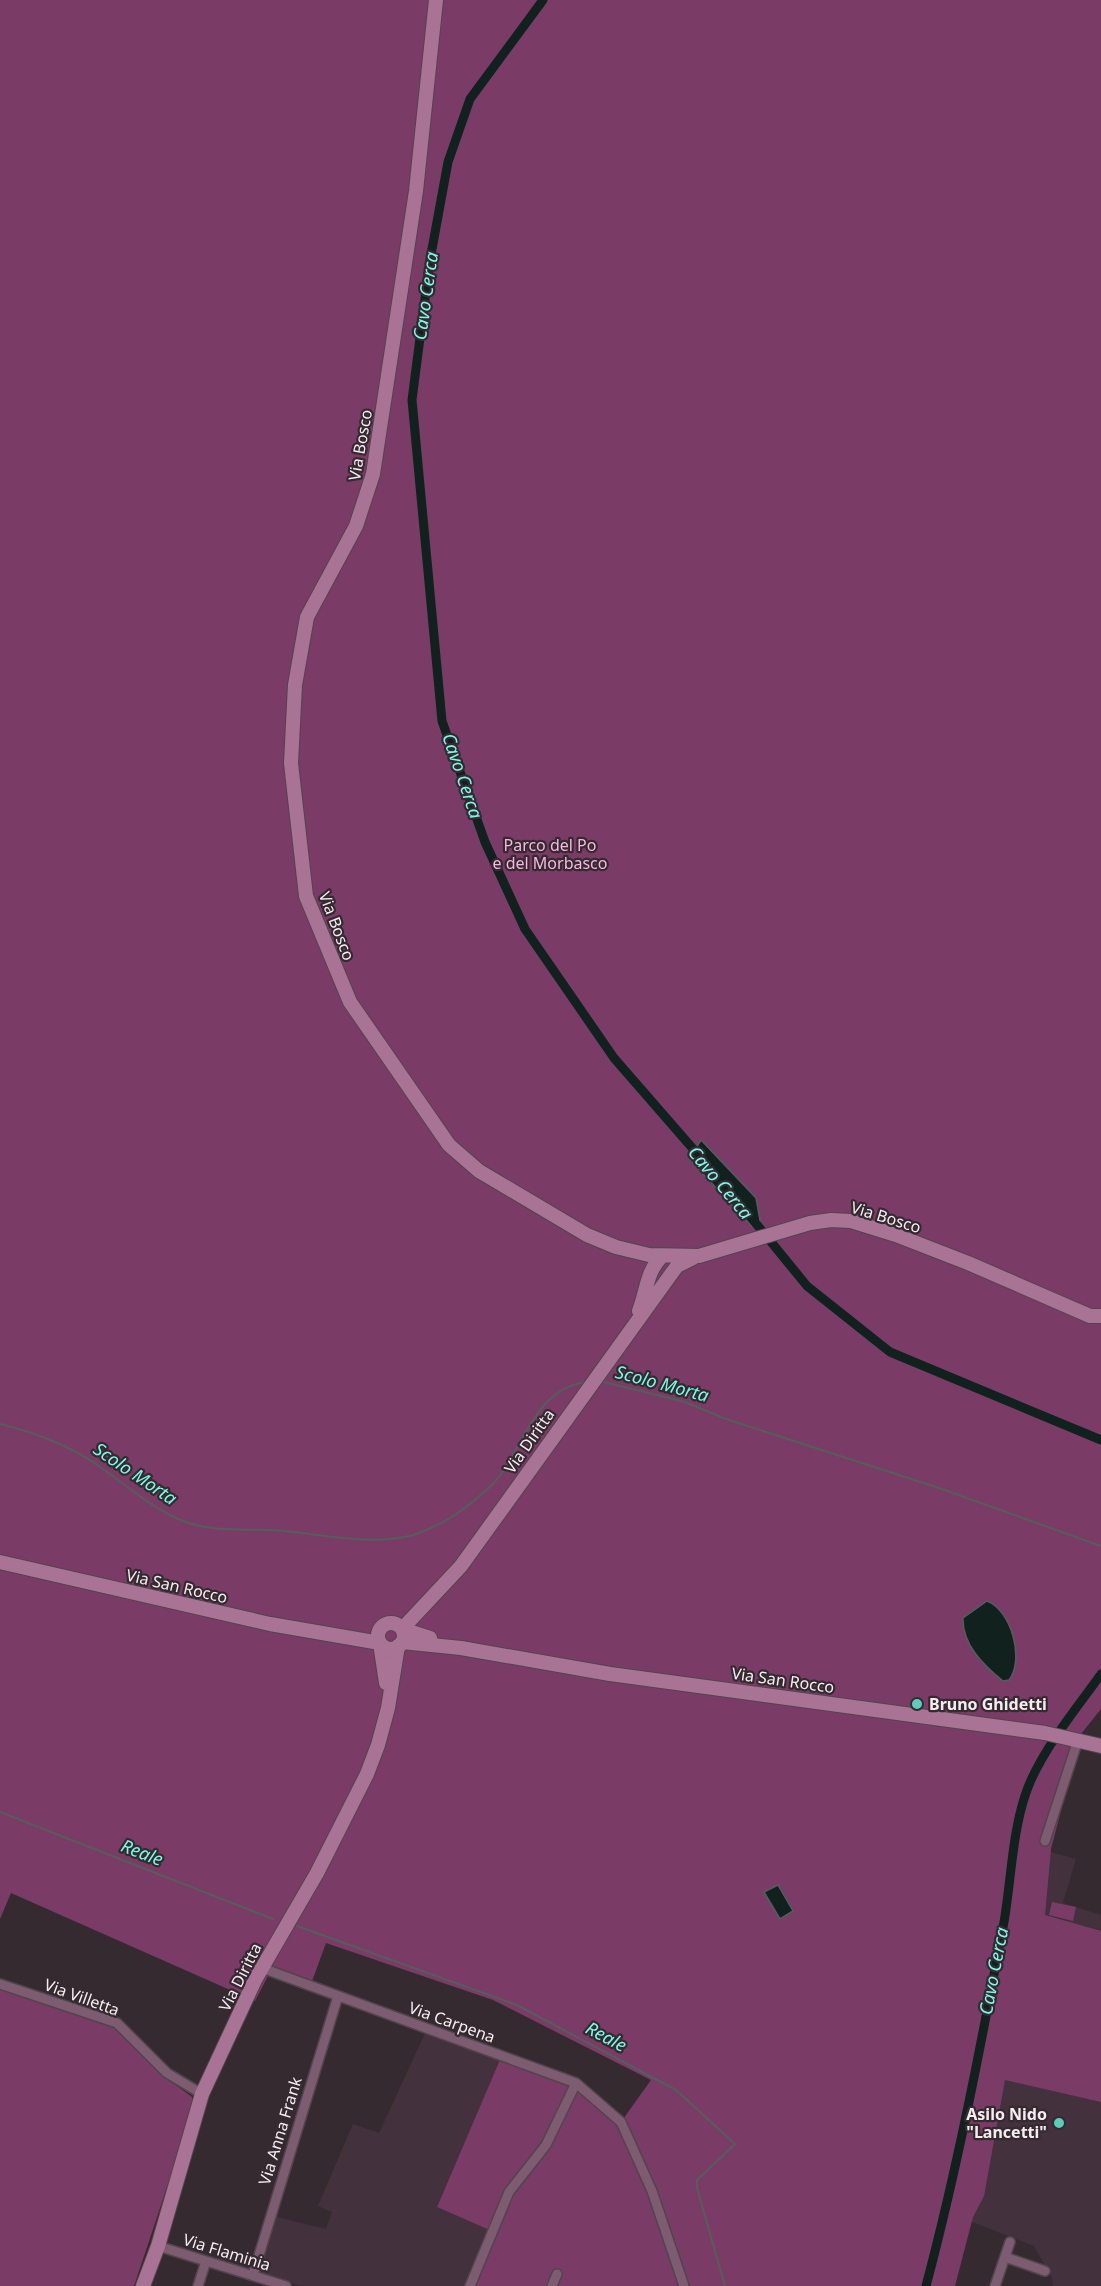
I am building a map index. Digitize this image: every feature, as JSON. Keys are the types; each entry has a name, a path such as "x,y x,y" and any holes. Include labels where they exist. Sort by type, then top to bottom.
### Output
{"street":[{"name":"Via Bosco","path":"435,0 416,191 374,474 356,526 307,617 295,685 291,763 306,896 350,1002 449,1145 478,1171 587,1235 628,1250 662,1256 699,1256 784,1230 831,1220 859,1224 968,1263 1086,1315 1101,1316"},
{"path":"628,1250 640,1263 646,1282"},
{"path":"662,1256 669,1277"},
{"name":"Via Diritta","path":"635,1322 646,1282 655,1263 662,1256"},
{"name":"Via Diritta","path":"398,1635 449,1580 669,1277 683,1262 699,1256"},
{"name":"Via San Rocco","path":"0,1562 270,1624 348,1637 379,1638 386,1648 398,1635"},
{"name":"Via Diritta","path":"388,1694 398,1635 449,1580"},
{"path":"422,1608 423,1624 434,1640"},
{"path":"379,1638 383,1625 398,1635"},
{"name":"Via San Rocco","path":"398,1635 434,1640 461,1648"},
{"name":"Via San Rocco","path":"398,1635 610,1674 1045,1733 1101,1746"},
{"name":"Via Diritta","path":"143,2286 158,2246 202,2094 262,1968 317,1873 367,1774 378,1745 388,1708 379,1638"},
{"path":"1045,1841 1075,1740"},
{"name":"Via Carpena","path":"262,1968 576,2083 621,2122 652,2191 684,2285"},
{"name":"Via Villetta","path":"0,1984 117,2023 167,2073 202,2094"},
{"name":"Via Anna Frank","path":"253,2275 338,1996"},
{"path":"470,2286 509,2192 546,2145 576,2083"},
{"path":"995,2286 1010,2242"},
{"name":"Via Flaminia","path":"158,2246 286,2286"},
{"path":"1005,2257 1045,2271"},
{"path":"198,2286 206,2261"},
{"path":"552,2286 557,2274"}],"shaded area":[{"path":"1033,1847 1076,1859 1063,1903 1101,1915 1101,2286 1053,2286 1052,2278 1034,2246 962,2218"},
{"path":"427,2029 502,2055 437,2207 495,2232 469,2286 301,2286 252,2269 273,2216 326,2229 332,2212 318,2206 353,2124 379,2133"}],"green space":[{"name":"Parco del Po e del Morbasco","path":"0,0 1101,0 1101,1709 1081,1734 1051,1849 1045,1915 1101,1931 1101,2102 1005,2080 984,2196 973,2217 955,2286 469,2286 494,2232 437,2207 502,2055 577,2082 621,2122 651,2080 493,2000 326,1943 311,1984 271,1970 255,2001 11,1893 0,1919"},
{"path":"1052,1902 1076,1907 1073,1921 1049,1915"},
{"path":"0,1987 116,2028 158,2072 192,2097 192,2107 178,2154 134,2286 0,2286"}],"water":[{"path":"701,1140 756,1198 760,1220 752,1226 689,1159"},
{"path":"987,1601 1003,1614 1013,1636 1016,1660 1009,1680 1003,1681 988,1668 975,1653 966,1637 963,1618"},
{"path":"778,1885 793,1911 780,1919 764,1892"}],"waterway":[{"name":"Cavo Cerca","path":"543,0 470,99 448,162 430,260 412,400 442,721 485,842 525,929 614,1058 701,1158"},
{"name":"Cavo Cerca","path":"749,1215 807,1286 890,1352 1101,1440"},
{"name":"Scolo Morta","path":"600,1381 685,1402 726,1419 939,1488 1101,1546"},
{"name":"Scolo Morta","path":"0,1424 41,1436 67,1447 162,1510 193,1525 379,1540 413,1535 430,1529 469,1505 499,1477 544,1405 571,1386 588,1382"},
{"name":"Cavo Cerca","path":"926,2286 978,2059 1004,1922 1020,1814 1031,1780 1046,1752 1101,1674"},
{"name":"Reale","path":"0,1812 273,1919"},
{"name":"Reale","path":"297,1926 517,2005 676,2090 735,2144 697,2180 697,2188 725,2286"}],"place":[{"name":"Bruno Ghidetti","path":"917,1704"},
{"name":"Asilo Nido \"Lancetti\"","path":"1059,2123"}]}
